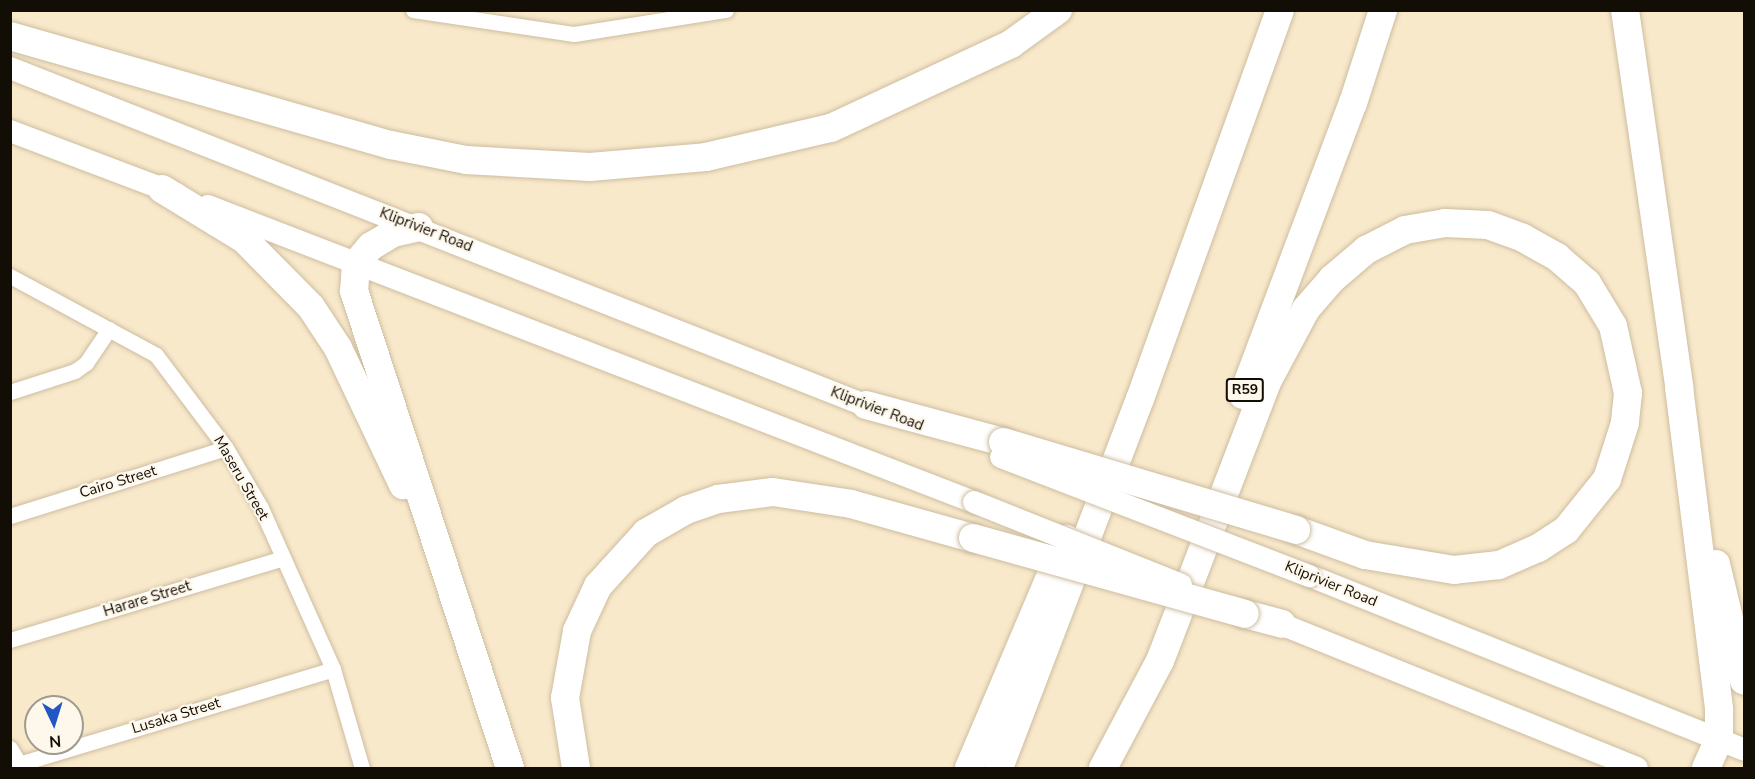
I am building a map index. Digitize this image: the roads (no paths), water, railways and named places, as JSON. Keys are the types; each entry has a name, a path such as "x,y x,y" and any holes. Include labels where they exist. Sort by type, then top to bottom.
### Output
{"highway":[{"path":"10,36 391,145 466,160 590,167 706,156 831,128 1011,44 1058,10"},
{"path":"999,768 1175,304 1280,10"},
{"name":"R59","path":"1102,768 1353,103 1383,10"},
{"path":"1624,10 1719,710 1732,744 1706,768"},
{"path":"162,189 244,239 311,307 338,348 439,557"},
{"path":"866,405 1002,449 1296,531 1365,555 1454,570 1499,565 1566,530 1607,479 1625,423 1628,393 1613,326 1587,283 1557,257 1524,238 1488,225 1445,222 1405,230 1366,250 1332,279 1306,309 1267,382 1160,661 1102,768"},
{"path":"418,227 382,238 356,264 353,280 358,305 439,557 510,768"},
{"path":"969,768 1114,416 1175,304"},
{"path":"1682,428 1744,681"},
{"path":"576,768 565,698 576,631 598,586 646,533 686,510 718,499 772,492 851,504 1246,612 1282,624"}],"main road":[{"name":"Kliprivier Road","path":"10,68 866,405"},
{"path":"10,131 974,502 1246,612"},
{"name":"Kliprivier Road","path":"1002,449 1310,576 1732,744"},
{"path":"1282,624 1637,768"}],"street":[{"path":"423,11 574,34 660,17 726,10"},
{"name":"Maseru Street","path":"10,276 148,349 164,362 226,448 283,558 333,669 362,768"},
{"path":"10,392 75,371 86,363 109,329"},
{"name":"Cairo Street","path":"10,516 226,448"},
{"name":"Harare Street","path":"10,640 283,558"},
{"name":"Lusaka Street","path":"20,766 333,669"},
{"path":"10,748 20,766"}]}
